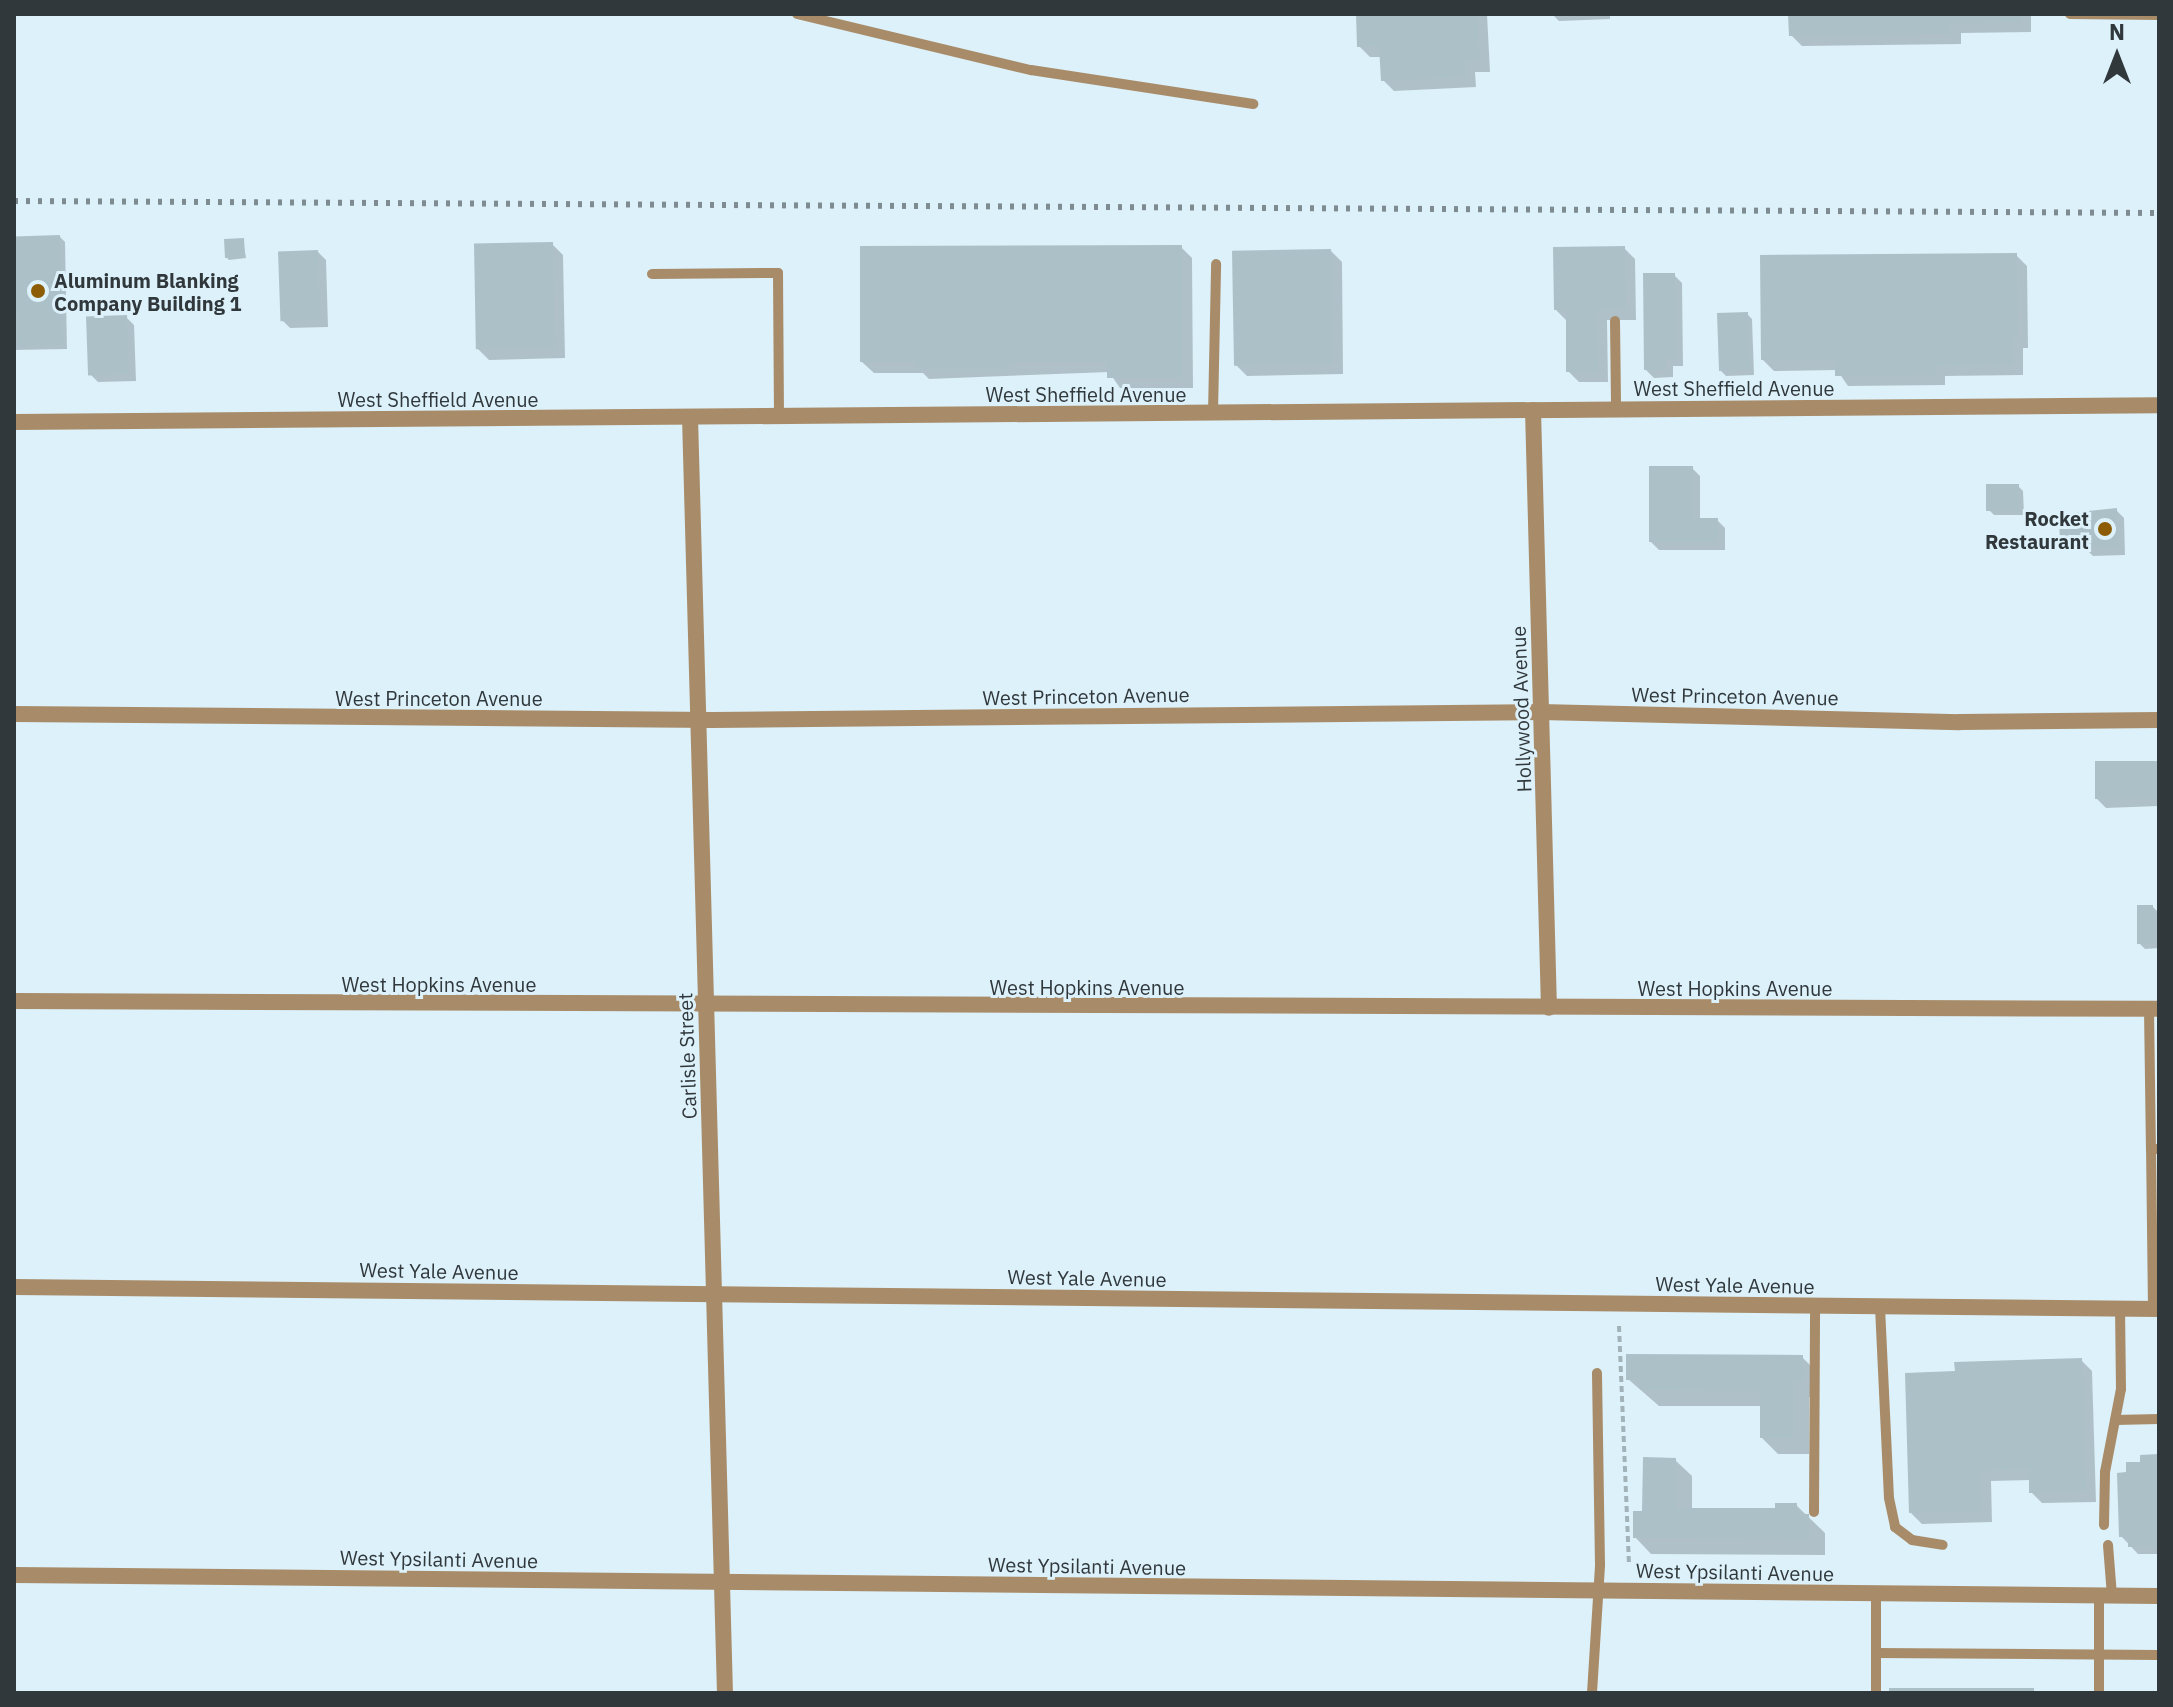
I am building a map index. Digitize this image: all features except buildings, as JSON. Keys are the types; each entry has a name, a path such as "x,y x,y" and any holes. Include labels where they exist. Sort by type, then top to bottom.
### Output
{"street":[{"name":"West Sheffield Avenue","path":"14,422 2159,405"},
{"name":"Hollywood Avenue","path":"1533,410 1549,1008"},
{"name":"Carlisle Street","path":"690,417 725,1693"},
{"name":"West Princeton Avenue","path":"14,714 698,720 1541,712 1960,722 2159,720"},
{"name":"West Hopkins Avenue","path":"14,1001 706,1007 2154,1009"},
{"name":"West Yale Avenue","path":"14,1287 2156,1309"},
{"name":"West Ypsilanti Avenue","path":"14,1575 2159,1596"}],"lane":[{"path":"797,14 1031,70 1253,104"},
{"path":"2070,14 2156,14"},
{"path":"1213,413 1216,264"},
{"path":"652,274 778,273 779,416"},
{"path":"1615,321 1616,409"},
{"path":"2154,1009 2156,1309"},
{"path":"1814,1512 1815,1306"},
{"path":"1880,1307 1889,1498 1895,1527 1912,1540 1943,1545"},
{"path":"2104,1525 2105,1472 2121,1389 2120,1309"},
{"path":"1592,1693 1597,1591 1597,1373"},
{"path":"2115,1420 2159,1419"},
{"path":"2099,1693 2098,1655 2108,1545"},
{"path":"1876,1593 1876,1693"},
{"path":"1876,1653 2159,1655"}],"path":[{"path":"1619,1326 1629,1565"}],"railway":[{"path":"14,201 2159,213"}],"place":[{"name":"Aluminum Blanking Company Building 1","path":"38,291"},
{"name":"Rocket Restaurant","path":"2105,529"}]}
